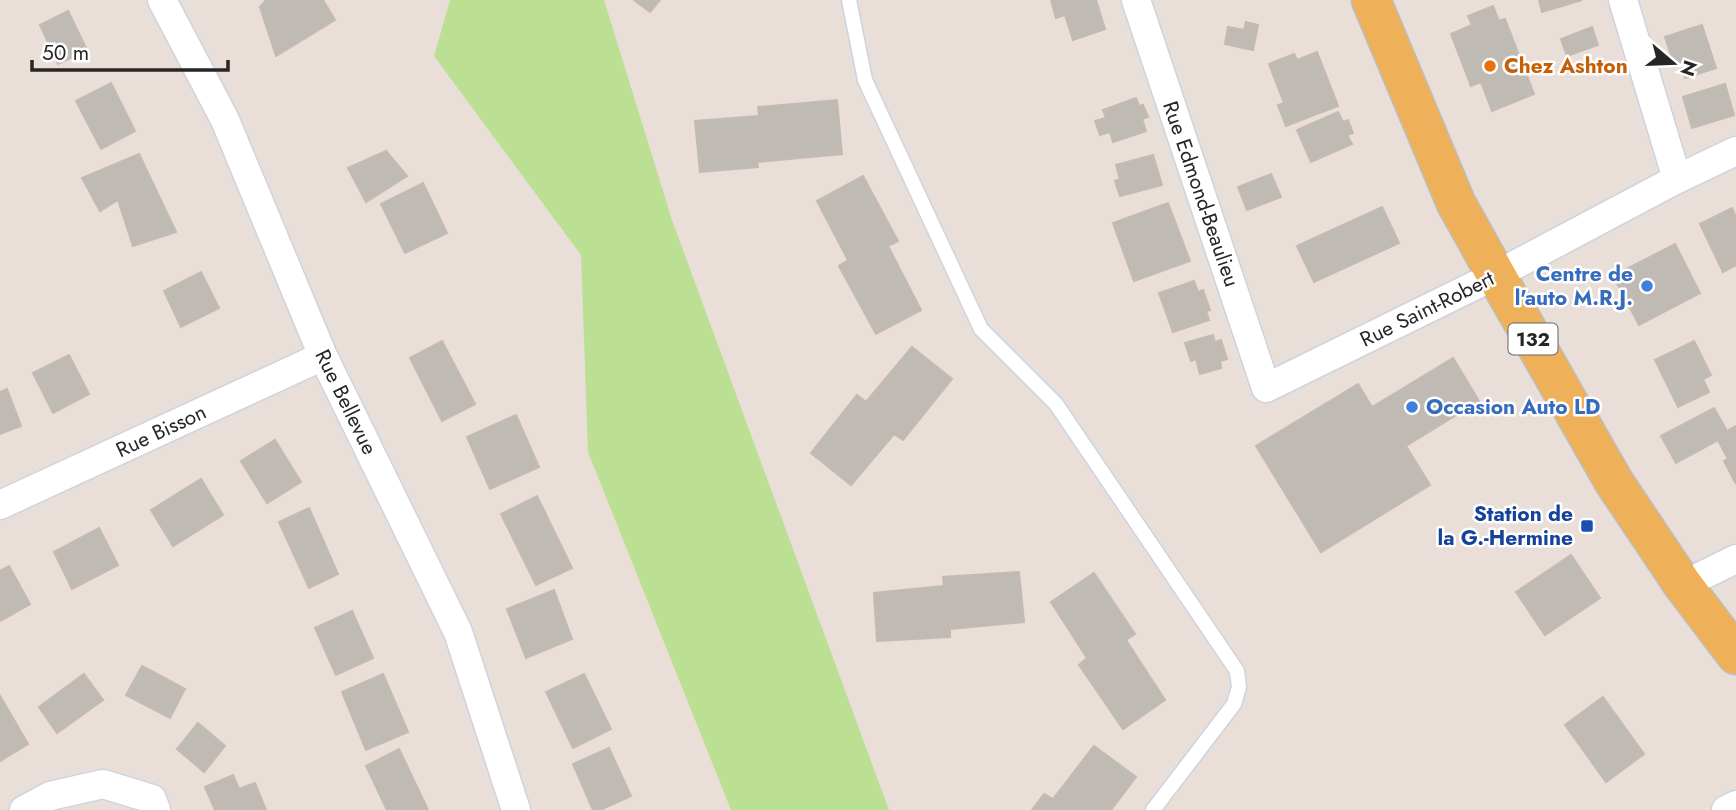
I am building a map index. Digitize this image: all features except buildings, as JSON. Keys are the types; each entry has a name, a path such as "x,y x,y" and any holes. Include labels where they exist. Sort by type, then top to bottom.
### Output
{"main road":[{"name":"132","path":"1371,0 1456,203 1496,275 1614,482 1683,585 1736,655"}],"street":[{"name":"Rue Bellevue","path":"162,0 225,120 323,356 458,632 516,810"},
{"name":"Rue Edmond-Beaulieu","path":"1136,0 1266,388"},
{"path":"1623,0 1677,179"},
{"name":"Rue Saint-Robert","path":"1266,388 1496,275 1677,179 1736,151"},
{"name":"Rue Bisson","path":"0,505 323,356"},
{"path":"1683,585 1736,559"},
{"path":"24,810 50,796 103,784 152,799 156,810"},
{"path":"1726,810 1736,805"}],"lane":[{"path":"849,0 865,80 981,329 1056,404 1237,671 1239,687 1234,704 1153,810"}],"green space":[{"path":"450,0 604,0 672,220 889,810 731,810 588,452 581,255 434,56"}],"place":[{"name":"Chez Ashton","path":"1490,66"},
{"name":"Centre de l'auto M.R.J.","path":"1647,286"},
{"name":"Occasion Auto LD","path":"1412,407"},
{"name":"Station de la G.-Hermine","path":"1587,526"}]}
